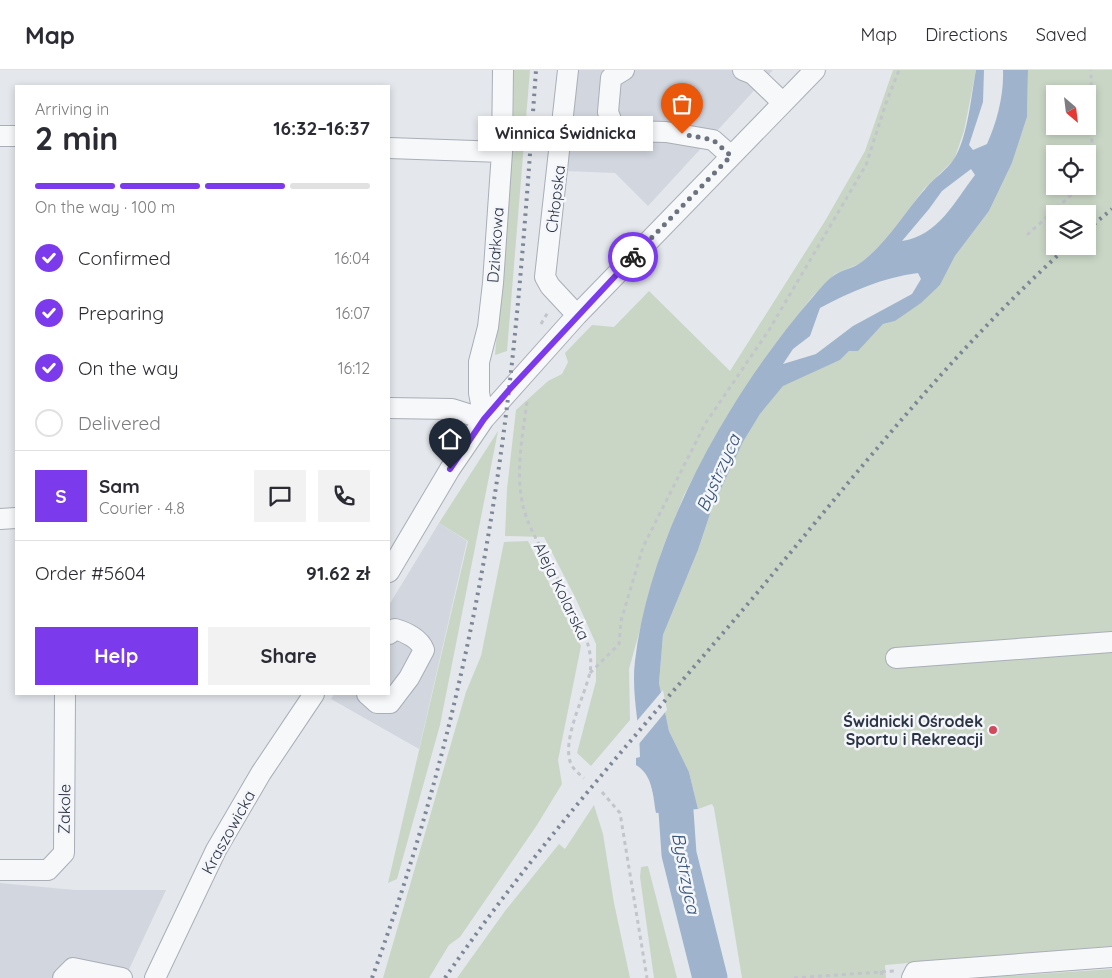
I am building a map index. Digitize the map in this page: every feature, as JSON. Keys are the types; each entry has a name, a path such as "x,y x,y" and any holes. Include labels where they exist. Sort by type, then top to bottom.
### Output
{"street":[{"name":"Działkowa","path":"484,419 479,393 480,362 488,327 502,152 503,70"},
{"name":"Chłopska","path":"568,70 545,277 550,286 578,315"},
{"path":"624,70 611,78 608,112 613,125 624,131 666,132 713,140 731,156"},
{"path":"743,70 752,74 783,103"},
{"path":"390,570 450,469 484,419 578,315 815,70"},
{"path":"0,136 15,136"},
{"path":"390,148 502,152"},
{"path":"390,408 452,409 484,419"},
{"path":"0,519 15,518"},
{"path":"368,695 378,703 390,703 409,678 424,650 421,643 403,631 395,629 390,633"},
{"path":"896,658 1112,642"},
{"name":"Zakole","path":"0,870 48,870 64,853 65,695"},
{"name":"Kraszowicka","path":"155,978 216,850 262,773 313,695"},
{"path":"913,975 1112,957"},
{"path":"63,978 73,968 122,978"}],"path":[{"path":"590,673 619,644 621,621 643,547 705,424 769,330 866,166 886,103 900,70"},
{"path":"1091,70 1092,145"},
{"path":"1027,235 1071,195"},
{"name":"Aleja Kolarska","path":"527,399 519,459 521,494 526,518 589,644 592,658 590,673 568,750 571,764 584,778"},
{"path":"602,792 620,813 647,978"},
{"path":"794,978 882,970 882,978"},
{"path":"862,973 864,978"}],"shaded area":[{"path":"574,70 773,70 648,206 615,173 565,171"},
{"path":"439,523 467,541 419,749 331,699 333,695 390,695 390,603"},
{"path":"0,883 75,890 166,890 125,978 0,978"}],"green space":[{"path":"514,70 530,70 507,351 495,355 513,145"},
{"path":"893,70 976,70 964,131 954,160 924,189 887,239 861,263 835,274 812,297 770,351 727,416 684,495 662,550 629,669 630,720 591,766 577,753 596,681 596,644 575,597 544,537 505,536 507,489 516,410 548,381 562,374 568,362 565,353 592,325 614,327 649,291 730,371 825,221 865,151"},
{"path":"1028,70 1112,70 1112,946 885,965 886,978 742,978 714,808 712,804 698,809 689,772 669,731 659,683 663,635 698,550 712,508 743,442 760,414 783,385 840,360 849,351 858,350 883,324 895,321 940,285 955,256 989,211 1012,163 1027,117"},
{"path":"498,431 440,725 397,879 388,883 468,541 439,523"},
{"path":"528,541 581,646 558,760 562,784 537,825 460,937 449,945 429,978 383,978 466,692 481,656 504,542"},
{"path":"594,805 603,834 614,903 630,978 457,978 505,911 559,844 565,849"},
{"path":"648,866 677,978 654,978 640,877 641,867"},
{"path":"1112,969 1112,978 977,978"}],"water":[{"path":"976,70 984,70 983,102 969,145 973,150 987,144 991,136 1001,99 1003,70 1028,70 1027,117 1012,163 989,211 955,256 940,285 921,303 895,321 883,324 858,351 849,351 840,360 783,386 760,414 743,442 712,508 698,550 663,635 659,683 669,731 689,772 698,809 656,813 649,780 642,769 636,765 636,758 640,757 634,673 644,613 657,564 676,516 698,468 723,422 751,377 781,336 828,281 838,273 860,263 881,244 926,188 954,159 966,128","holes":["971,169 975,175 953,206 936,225 915,238 902,241 942,191","918,273 921,279 912,294 853,326 816,354 783,364 793,349 810,336 820,308 868,286"]}],"pier":[{"path":"663,690 667,710 638,745 636,722"}],"waterway":[{"name":"Bystrzyca","path":"664,765 676,811 679,854 710,978"}],"railway":[{"path":"372,978 393,918 430,797 461,674 486,550 510,383 536,70"},
{"path":"1096,222 1112,209"},
{"path":"445,978 480,928 555,832 904,417 983,329 1059,255"}],"way so far":[{"path":"633,257 731,156 713,140 682,134"}],"place":[{"name":"Winnica Świdnicka","path":"682,134"},
{"name":"Świdnicki Ośrodek Sportu i Rekreacji","path":"993,730"}],"route":[{"path":"450,469 484,419 509,390 633,257"}]}
